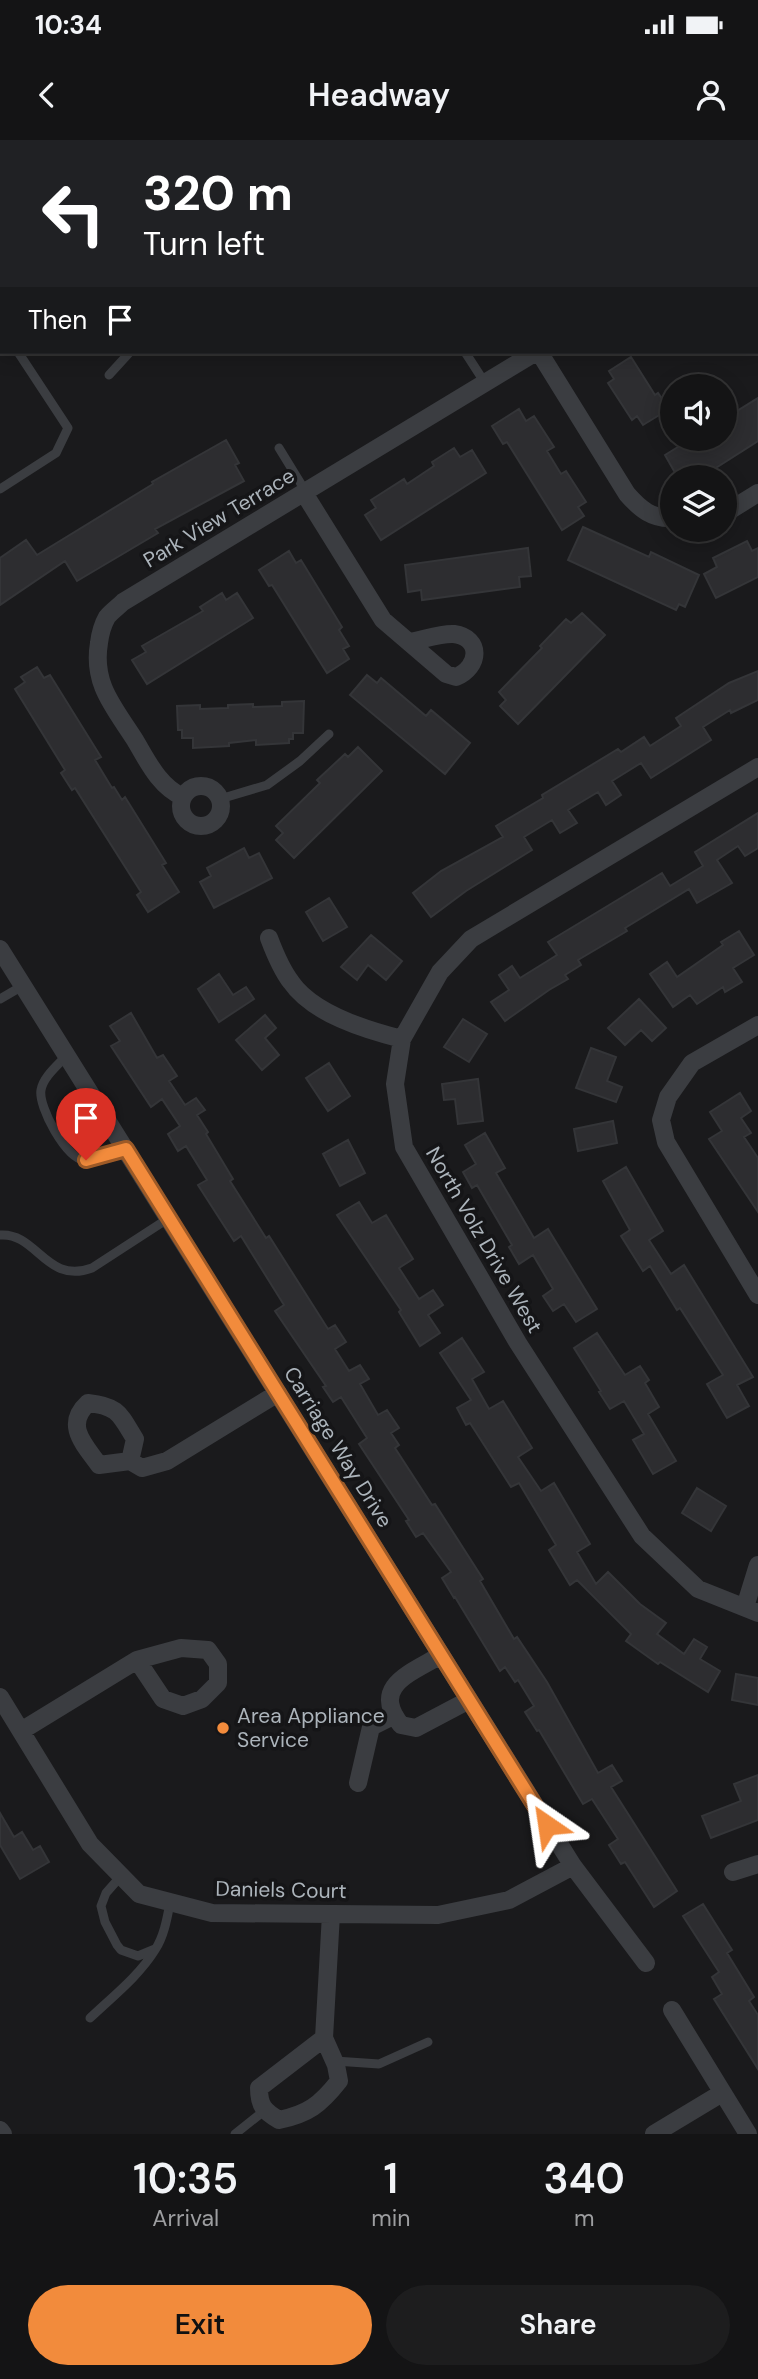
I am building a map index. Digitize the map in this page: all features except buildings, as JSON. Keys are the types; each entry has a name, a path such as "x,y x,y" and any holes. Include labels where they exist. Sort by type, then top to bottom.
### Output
{"street":[{"name":"Park View Terrace","path":"220,799 221,812 215,821 208,826 190,824 184,818 180,807 183,797 160,780 105,694 97,673 97,654 107,617 123,602 535,354"},
{"path":"539,354 627,494 638,506 660,515"},
{"path":"305,493 383,620 409,642"},
{"path":"737,506 758,493"},
{"name":"North Volz Drive West","path":"752,1610 698,1589 642,1536 517,1343 404,1147 395,1084 402,1039 440,972 471,939 758,767"},
{"path":"183,797 199,786 208,787 216,792 220,799"},
{"path":"269,938 292,985 317,1006 366,1031 402,1039"},
{"name":"Carriage Way Drive","path":"0,949 573,1866 646,1963"},
{"path":"758,1025 692,1063 668,1097 661,1120 666,1142 758,1295"},
{"path":"130,1461 142,1468 167,1461 278,1393"},
{"path":"752,1610 758,1565"},
{"path":"441,1655 393,1688 388,1704 393,1716 401,1725 416,1728 469,1700"},
{"path":"21,1731 137,1660"},
{"name":"Daniels Court","path":"0,1697 90,1844 139,1894 212,1913 438,1915 509,1900 573,1866"},
{"path":"358,1783 371,1727 393,1716"},
{"path":"733,1872 758,1864"},
{"path":"324,2038 259,2088 259,2101 264,2111 279,2120 300,2116 323,2102 339,2081 335,2061 324,2038 331,1914"},
{"path":"673,2010 748,2134"},
{"path":"654,2134 722,2092"}],"lane":[{"path":"0,489 56,453 68,428 19,354"},
{"path":"109,375 128,354"},
{"path":"466,354 485,383"},
{"path":"279,448 305,493"},
{"path":"220,799 267,785 300,761 329,734"},
{"path":"0,999 24,985"},
{"path":"67,1054 43,1082 41,1104 68,1150 77,1158 86,1160 126,1149"},
{"path":"0,1235 5,1234 20,1240 62,1270 81,1272 92,1268 169,1218"},
{"path":"121,1876 106,1894 101,1906 109,1931 121,1950 138,1956 156,1948"},
{"path":"90,2018 146,1962 156,1948 166,1925 170,1903"},
{"path":"335,2061 379,2064 428,2042"},
{"path":"235,2134 264,2111"}],"place":[{"name":"Area Appliance Service","path":"223,1728"}],"route":[{"path":"86,1160 126,1149 547,1825"}]}
